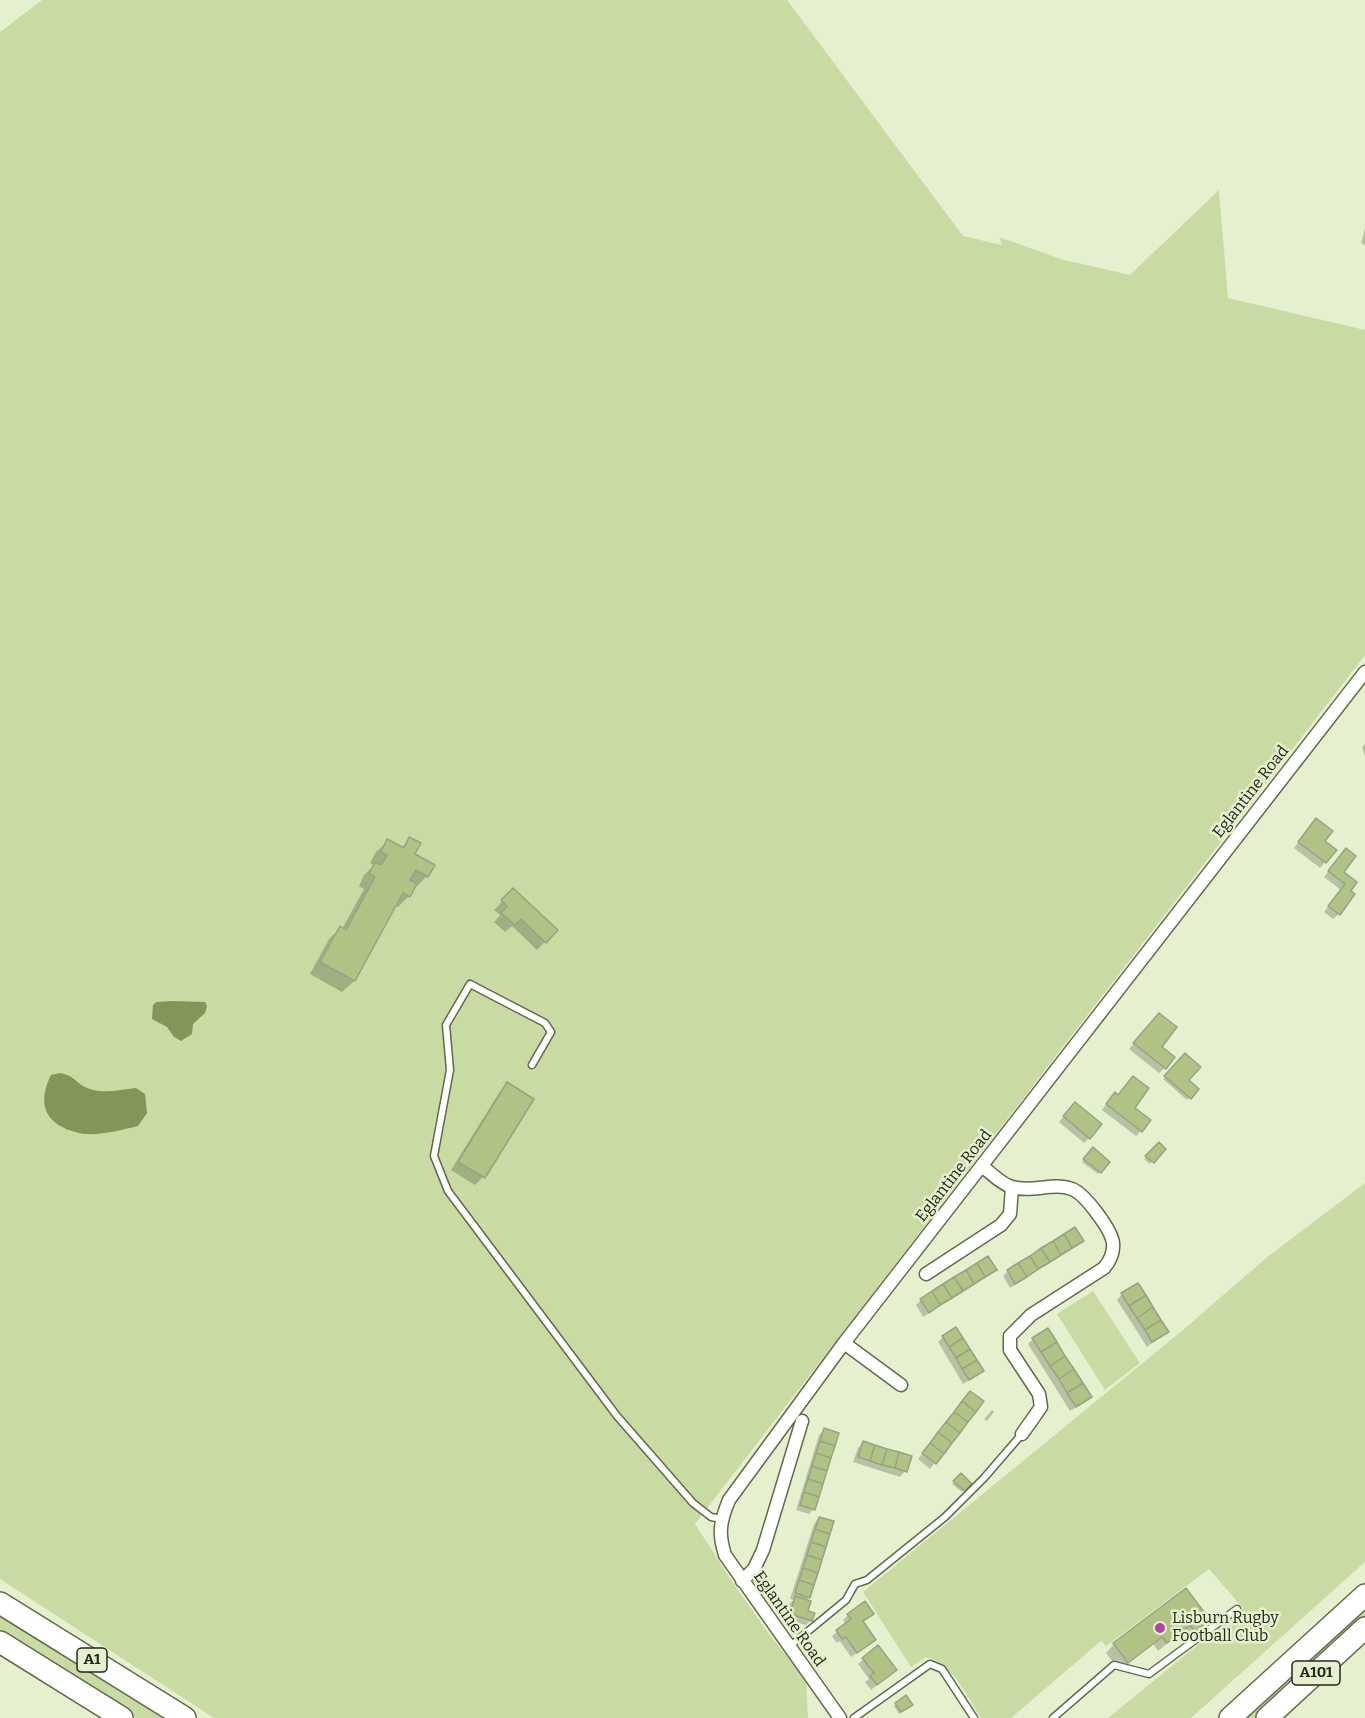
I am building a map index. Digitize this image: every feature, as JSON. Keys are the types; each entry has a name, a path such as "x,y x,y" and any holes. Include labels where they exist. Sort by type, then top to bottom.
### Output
{"highway":[{"name":"A101","path":"1230,1718 1365,1594"},
{"name":"A1","path":"0,1603 185,1718"},
{"name":"A101","path":"1267,1718 1365,1628"},
{"name":"A1","path":"0,1642 122,1718"}],"street":[{"name":"Eglantine Road","path":"840,1718 725,1555 721,1541 722,1519 729,1500 844,1343 1365,672"},
{"path":"982,1166 1012,1187 1061,1187 1074,1190 1090,1203 1111,1235 1113,1244 1113,1253 1104,1268 1030,1315 1010,1336 1010,1350 1039,1394 1041,1407 1022,1434"},
{"path":"926,1274 1001,1225 1010,1214 1012,1187"},
{"path":"844,1343 901,1385"},
{"path":"742,1581 754,1569 763,1550 802,1421"}],"lane":[{"path":"532,1065 551,1032 545,1023 470,984 446,1025 450,1070 434,1156 448,1191 617,1416 693,1503 711,1517 722,1519"},
{"path":"789,1647 846,1600 855,1584 867,1580 945,1517 984,1478 1022,1434"},
{"path":"1053,1718 1114,1665 1149,1674 1237,1609"},
{"path":"854,1718 930,1664 942,1669 974,1718"}],"shaded area":[{"path":"42,0 787,0 963,236 1002,245 999,237 1064,260 1130,275 1219,190 1228,298 1365,330 1365,655 695,1524 772,1638 806,1680 808,1718 214,1718 0,1579 0,32"},
{"path":"156,1002 205,1002 207,1006 205,1013 193,1024 192,1034 181,1041 174,1037 167,1027 152,1019 153,1005"},
{"path":"60,1073 93,1090 136,1088 145,1094 147,1113 138,1126 112,1132 84,1134 62,1127 49,1116 44,1102 51,1075"},
{"path":"1365,1183 1365,1562 1191,1718 1108,1718 1243,1608 1209,1569 1106,1646 1101,1641 1011,1718 981,1718 952,1673 936,1660 926,1657 911,1667 863,1592 1183,1330 1266,1258"},
{"path":"1093,1291 1140,1363 1105,1390 1057,1314"},
{"path":"1365,1608 1365,1616 1253,1718 1245,1718"},
{"path":"0,1614 166,1718 136,1718 0,1629"}],"building":[{"path":"1316,818 1333,831 1325,841 1337,850 1326,863 1298,842"},
{"path":"409,837 421,843 415,854 435,865 428,877 416,870 410,880 417,884 410,897 403,893 355,981 320,962 340,926 346,930 375,877 369,874 375,862 381,865 387,855 381,852 387,839 404,848"},
{"path":"1346,848 1356,856 1344,872 1357,882 1351,891 1355,894 1340,915 1328,906 1345,884 1328,871"},
{"path":"513,888 558,930 546,943 521,919 515,925 501,913 507,906 501,900"},
{"path":"1159,1013 1177,1027 1162,1047 1175,1057 1166,1069 1133,1043"},
{"path":"1185,1053 1201,1067 1189,1080 1199,1089 1191,1099 1164,1076"},
{"path":"1133,1076 1149,1088 1135,1108 1151,1120 1142,1132 1106,1104 1115,1092 1118,1095"},
{"path":"507,1082 534,1099 485,1178 458,1162"},
{"path":"1075,1102 1102,1124 1090,1139 1063,1116"},
{"path":"1159,1142 1166,1149 1154,1163 1145,1156"},
{"path":"1093,1147 1110,1162 1101,1173 1083,1159"},
{"path":"1075,1227 1084,1241 1072,1248 1064,1234"},
{"path":"1064,1234 1072,1248 1061,1255 1053,1241"},
{"path":"1053,1241 1061,1255 1050,1262 1041,1248"},
{"path":"1041,1248 1050,1262 1038,1269 1030,1256"},
{"path":"988,1256 997,1270 985,1277 977,1263"},
{"path":"1030,1256 1038,1269 1027,1277 1018,1263"},
{"path":"977,1263 985,1277 974,1284 966,1270"},
{"path":"1018,1263 1027,1277 1015,1284 1007,1270"},
{"path":"966,1270 974,1284 963,1291 954,1277"},
{"path":"954,1277 963,1291 952,1298 943,1284"},
{"path":"1138,1283 1146,1295 1129,1306 1121,1293"},
{"path":"943,1284 952,1298 940,1305 932,1291"},
{"path":"932,1291 940,1305 929,1313 920,1299"},
{"path":"1146,1295 1153,1307 1137,1318 1129,1306"},
{"path":"1153,1307 1161,1320 1145,1330 1137,1318"},
{"path":"1161,1320 1169,1332 1152,1342 1145,1330"},
{"path":"956,1327 963,1338 949,1347 942,1336"},
{"path":"1048,1328 1057,1342 1041,1352 1032,1338"},
{"path":"963,1338 970,1349 956,1358 949,1347"},
{"path":"1057,1342 1065,1356 1050,1366 1041,1352"},
{"path":"970,1349 977,1360 962,1369 956,1358"},
{"path":"1065,1356 1074,1369 1059,1379 1050,1366"},
{"path":"977,1360 984,1371 969,1380 962,1369"},
{"path":"1074,1369 1083,1383 1067,1393 1059,1379"},
{"path":"1083,1383 1092,1397 1076,1407 1067,1393"},
{"path":"970,1391 984,1401 976,1412 962,1401"},
{"path":"962,1401 976,1412 968,1422 954,1412"},
{"path":"954,1412 968,1422 960,1433 946,1422"},
{"path":"946,1422 960,1433 952,1443 938,1432"},
{"path":"824,1428 839,1433 835,1446 820,1441"},
{"path":"938,1432 952,1443 944,1454 930,1443"},
{"path":"820,1441 835,1446 831,1458 816,1453"},
{"path":"863,1441 875,1445 870,1461 858,1457"},
{"path":"930,1443 944,1454 936,1464 922,1453"},
{"path":"875,1445 887,1449 882,1465 870,1461"},
{"path":"887,1449 899,1452 895,1468 882,1465"},
{"path":"899,1452 912,1456 907,1472 895,1468"},
{"path":"816,1453 831,1458 827,1471 812,1466"},
{"path":"812,1466 827,1471 823,1484 808,1479"},
{"path":"961,1473 972,1484 965,1491 953,1481"},
{"path":"808,1479 823,1484 819,1497 804,1492"},
{"path":"804,1492 819,1497 815,1510 800,1505"},
{"path":"819,1517 834,1521 830,1534 815,1529"},
{"path":"815,1529 830,1534 826,1547 811,1542"},
{"path":"811,1542 826,1547 822,1560 807,1555"},
{"path":"807,1555 822,1560 818,1573 803,1568"},
{"path":"803,1568 818,1573 814,1585 799,1580"},
{"path":"799,1580 814,1585 810,1598 795,1593"},
{"name":"Lisburn Rugby Football Club","path":"1186,1588 1210,1620 1195,1632 1190,1625 1167,1643 1162,1637 1128,1663 1113,1643"},
{"path":"795,1596 811,1601 808,1611 815,1613 812,1621 790,1614"},
{"path":"865,1601 874,1614 863,1621 876,1640 857,1653 846,1637 842,1639 836,1630 851,1619 847,1614"},
{"path":"878,1645 897,1670 877,1685 870,1676 874,1673 862,1658"},
{"path":"906,1695 913,1705 901,1712 895,1703"}],"place":[{"name":"Lisburn Rugby Football Club","path":"1160,1628"}]}
